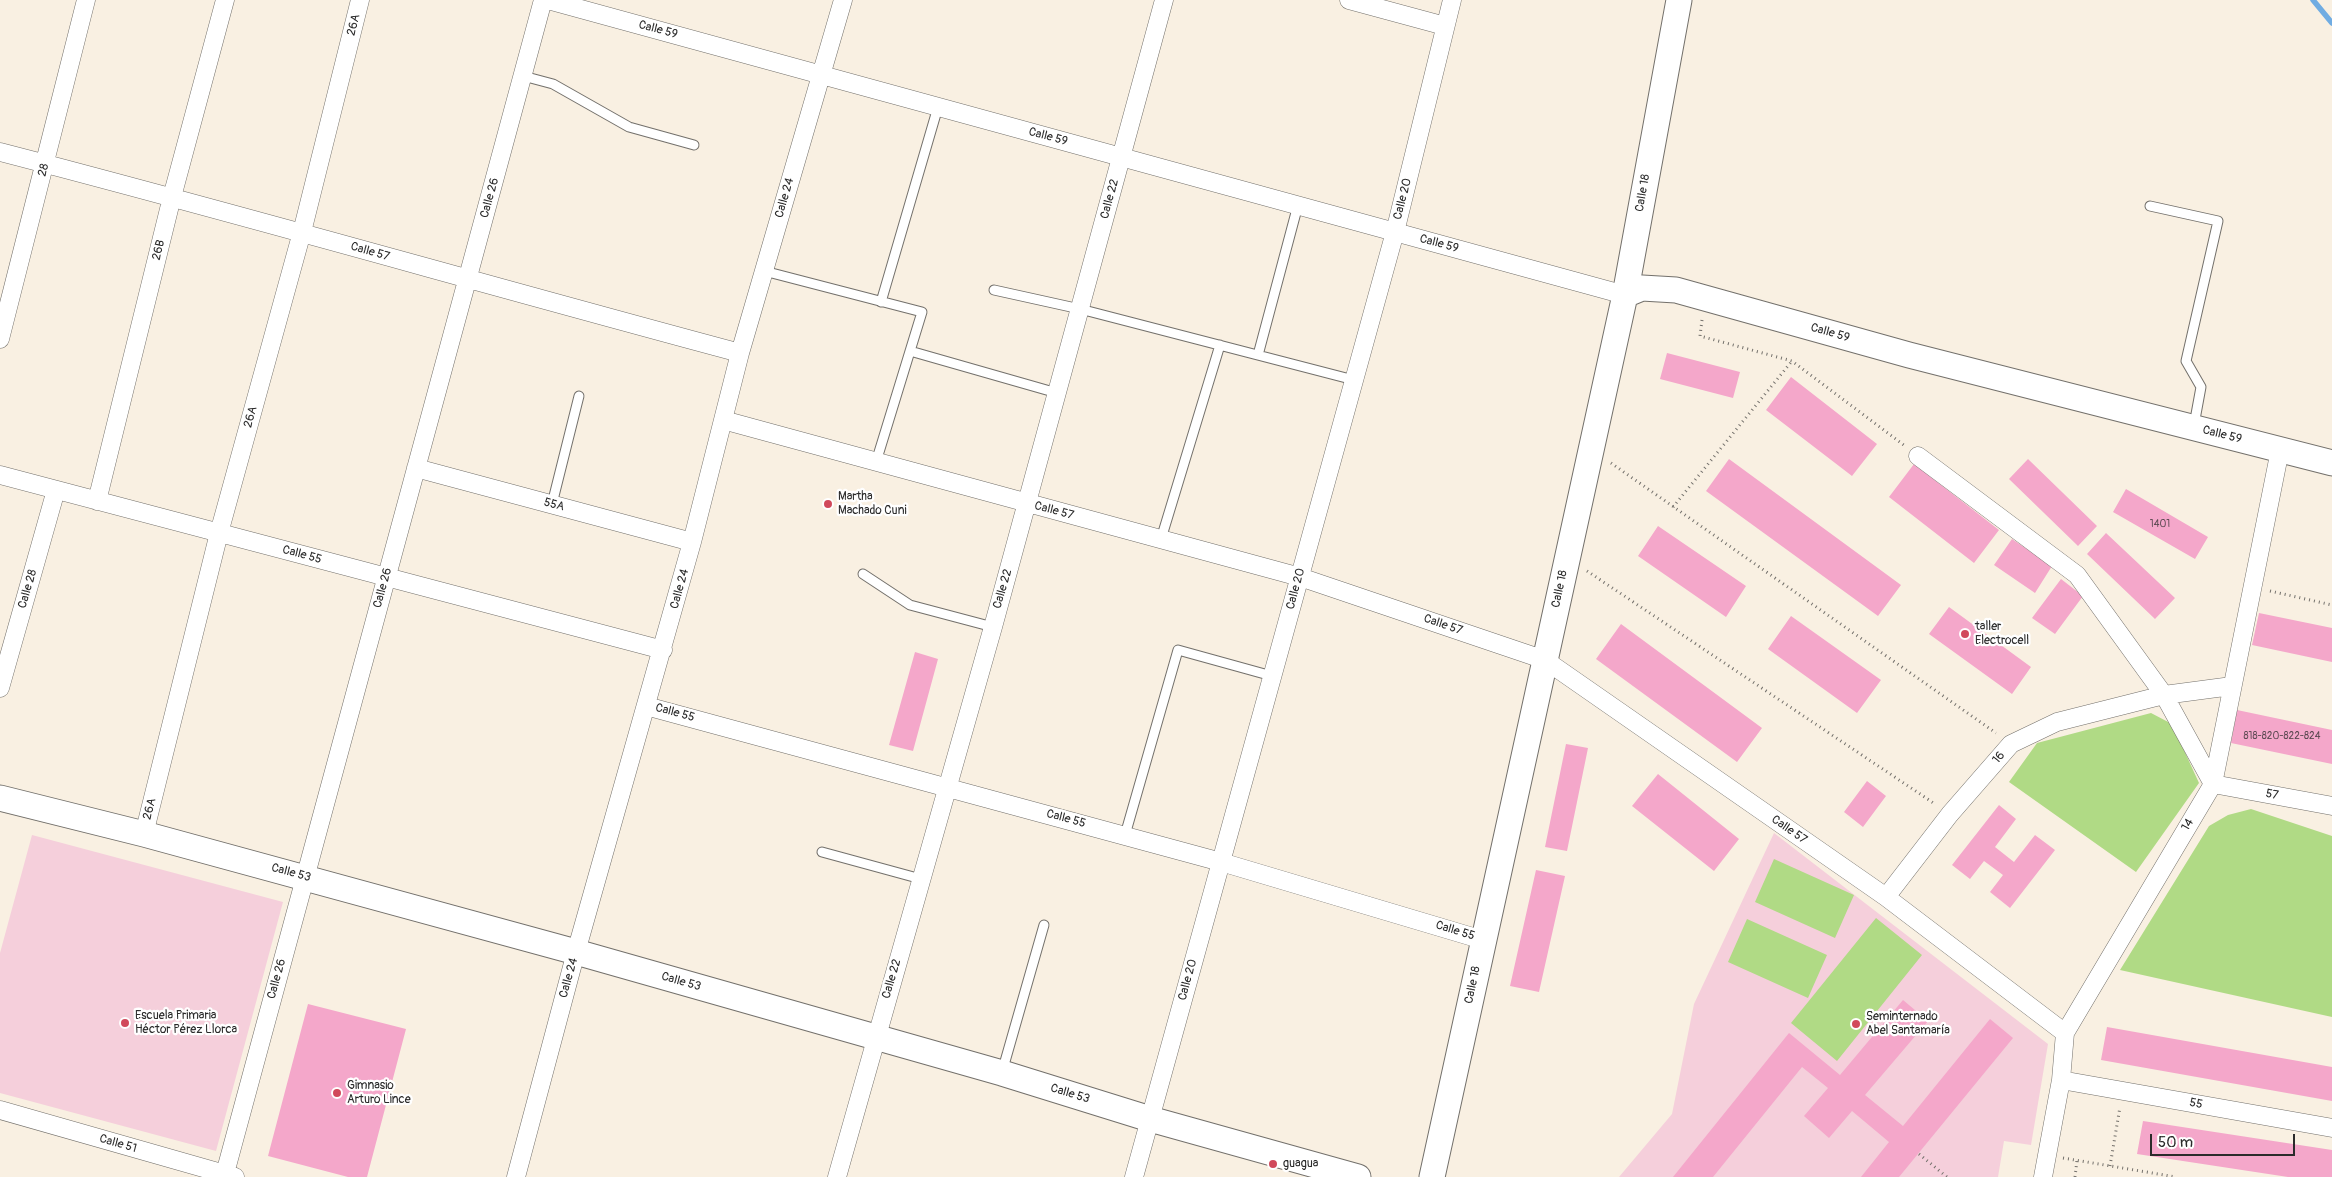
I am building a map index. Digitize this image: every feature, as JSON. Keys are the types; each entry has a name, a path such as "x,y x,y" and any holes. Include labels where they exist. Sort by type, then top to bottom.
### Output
{"street":[{"name":"28","path":"0,339 86,0"},
{"name":"26B","path":"97,500 172,197 225,0"},
{"name":"26A","path":"144,834 219,533 302,232 360,0"},
{"name":"Calle 26","path":"228,1176 305,877 543,0"},
{"name":"Calle 59","path":"548,0 1625,295 1642,288 1676,290 1909,356 2332,463"},
{"name":"Calle 24","path":"516,1177 576,952 663,650 740,353 843,0"},
{"name":"Calle 22","path":"837,1177 875,1037 993,627 1164,0"},
{"path":"1349,0 1445,26"},
{"name":"Calle 20","path":"1134,1177 1395,232 1452,0"},
{"name":"Calle 18","path":"1432,1177 1625,295 1679,0"},
{"name":"Calle 57","path":"0,152 302,232 467,280 740,353"},
{"name":"Calle 57","path":"723,420 1300,577 1545,660 1886,897 2065,1033"},
{"name":"14","path":"2043,1177 2061,1080 2065,1033 2213,784 2280,450"},
{"path":"1918,456 2077,575 2164,695 2213,784"},
{"name":"55A","path":"416,468 692,542"},
{"name":"Calle 55","path":"0,475 663,650"},
{"name":"Calle 28","path":"0,688 56,490"},
{"name":"16","path":"1886,897 1950,814 2011,744 2057,722 2164,695 2232,686"},
{"name":"Calle 55","path":"646,706 1125,835 1483,940"},
{"name":"57","path":"2213,784 2332,806"},
{"name":"Calle 53","path":"0,798 305,877 576,952 1002,1073 1150,1119 1358,1177"},
{"name":"55","path":"2061,1080 2332,1128"},
{"name":"Calle 51","path":"0,1110 228,1176"}],"lane":[{"path":"523,76 553,84 629,127 694,145"},
{"path":"881,302 938,107"},
{"path":"1258,355 1298,206"},
{"path":"2150,206 2218,221 2186,361 2201,387 2194,428"},
{"path":"764,272 922,312 876,462"},
{"path":"994,290 1080,309 1354,380"},
{"path":"1161,539 1220,345"},
{"path":"910,351 1057,393"},
{"path":"552,504 579,396"},
{"path":"863,574 910,605 993,627"},
{"path":"1125,835 1178,650 1272,676"},
{"path":"822,852 922,879"},
{"path":"1002,1073 1044,925"}],"path":[{"path":"1706,298 1700,336 1792,361 1918,456"},
{"path":"1674,507 1792,361"},
{"path":"1591,449 2011,744"},
{"path":"1567,558 1950,814"},
{"path":"2252,587 2332,605"},
{"path":"2110,1166 2123,1091"},
{"path":"1918,1154 1947,1177"},
{"path":"2047,1155 2176,1177"},
{"path":"2075,1177 2078,1160"}],"shaded area":[{"name":"Seminternado Abel Santamaría","path":"1774,833 2048,1044 2031,1145 2004,1141 1998,1177 1619,1177 1672,1114 1694,1004"},
{"name":"Escuela Primaria Héctor Pérez Llorca","path":"32,835 283,902 216,1151 0,1093 0,953"}],"green space":[{"path":"2151,713 2172,724 2199,783 2136,872 2009,782 2037,743"},
{"path":"2251,809 2332,836 2332,1017 2120,970 2209,826 2228,815"},
{"path":"1774,859 1854,895 1835,938 1755,902"},
{"path":"1876,918 1922,955 1837,1061 1791,1023"},
{"path":"1747,919 1827,955 1808,998 1728,962"}],"building":[{"path":"1667,353 1740,372 1733,398 1660,379"},
{"path":"1791,377 1877,444 1852,476 1766,410"},
{"path":"1729,459 1901,585 1878,616 1706,491"},
{"path":"2028,459 2097,526 2078,546 2009,479"},
{"path":"1914,464 1999,530 1974,563 1889,497"},
{"path":"2126,489 2208,537 2195,559 2113,512"},
{"path":"1658,526 1746,586 1726,617 1638,556"},
{"path":"2106,533 2175,598 2155,619 2087,554"},
{"path":"2012,539 2052,566 2035,593 1994,565"},
{"path":"2061,579 2083,596 2055,634 2032,618"},
{"path":"1949,607 2031,667 2012,694 1929,634"},
{"path":"2259,613 2332,628 2332,662 2252,645"},
{"path":"1791,616 1881,680 1857,713 1768,649"},
{"path":"1621,624 1762,728 1737,762 1596,659"},
{"path":"915,652 938,659 913,751 889,745"},
{"path":"2237,710 2332,730 2332,764 2231,743"},
{"path":"1566,744 1588,748 1567,851 1545,847"},
{"path":"1658,774 1739,839 1714,871 1632,806"},
{"path":"1867,781 1886,796 1863,827 1844,812"},
{"path":"1999,805 2016,819 1995,847 2014,862 2035,835 2055,850 2010,908 1990,892 2003,875 1984,861 1970,879 1952,865"},
{"path":"1536,870 1565,876 1539,992 1510,986"},
{"path":"1903,1000 1928,1021 1865,1095 1903,1126 1990,1019 2013,1038 1899,1177 1861,1177 1889,1142 1852,1111 1829,1138 1804,1116 1828,1088 1802,1067 1713,1177 1673,1177 1789,1033 1840,1075"},
{"name":"Gimnasio Arturo Lince","path":"308,1004 406,1029 367,1177 348,1177 268,1156"},
{"path":"2107,1027 2332,1067 2332,1101 2101,1060"},
{"path":"2143,1121 2332,1150 2332,1177 2288,1177 2137,1154"}],"waterway":[{"path":"2313,0 2332,23"}],"place":[{"name":"Martha Machado Cuni","path":"828,504"},
{"name":"taller Electrocell","path":"1965,634"},
{"name":"Escuela Primaria Héctor Pérez Llorca","path":"125,1023"},
{"name":"Seminternado Abel Santamaría","path":"1856,1024"},
{"name":"Gimnasio Arturo Lince","path":"337,1093"},
{"name":"guagua","path":"1273,1164"}]}
